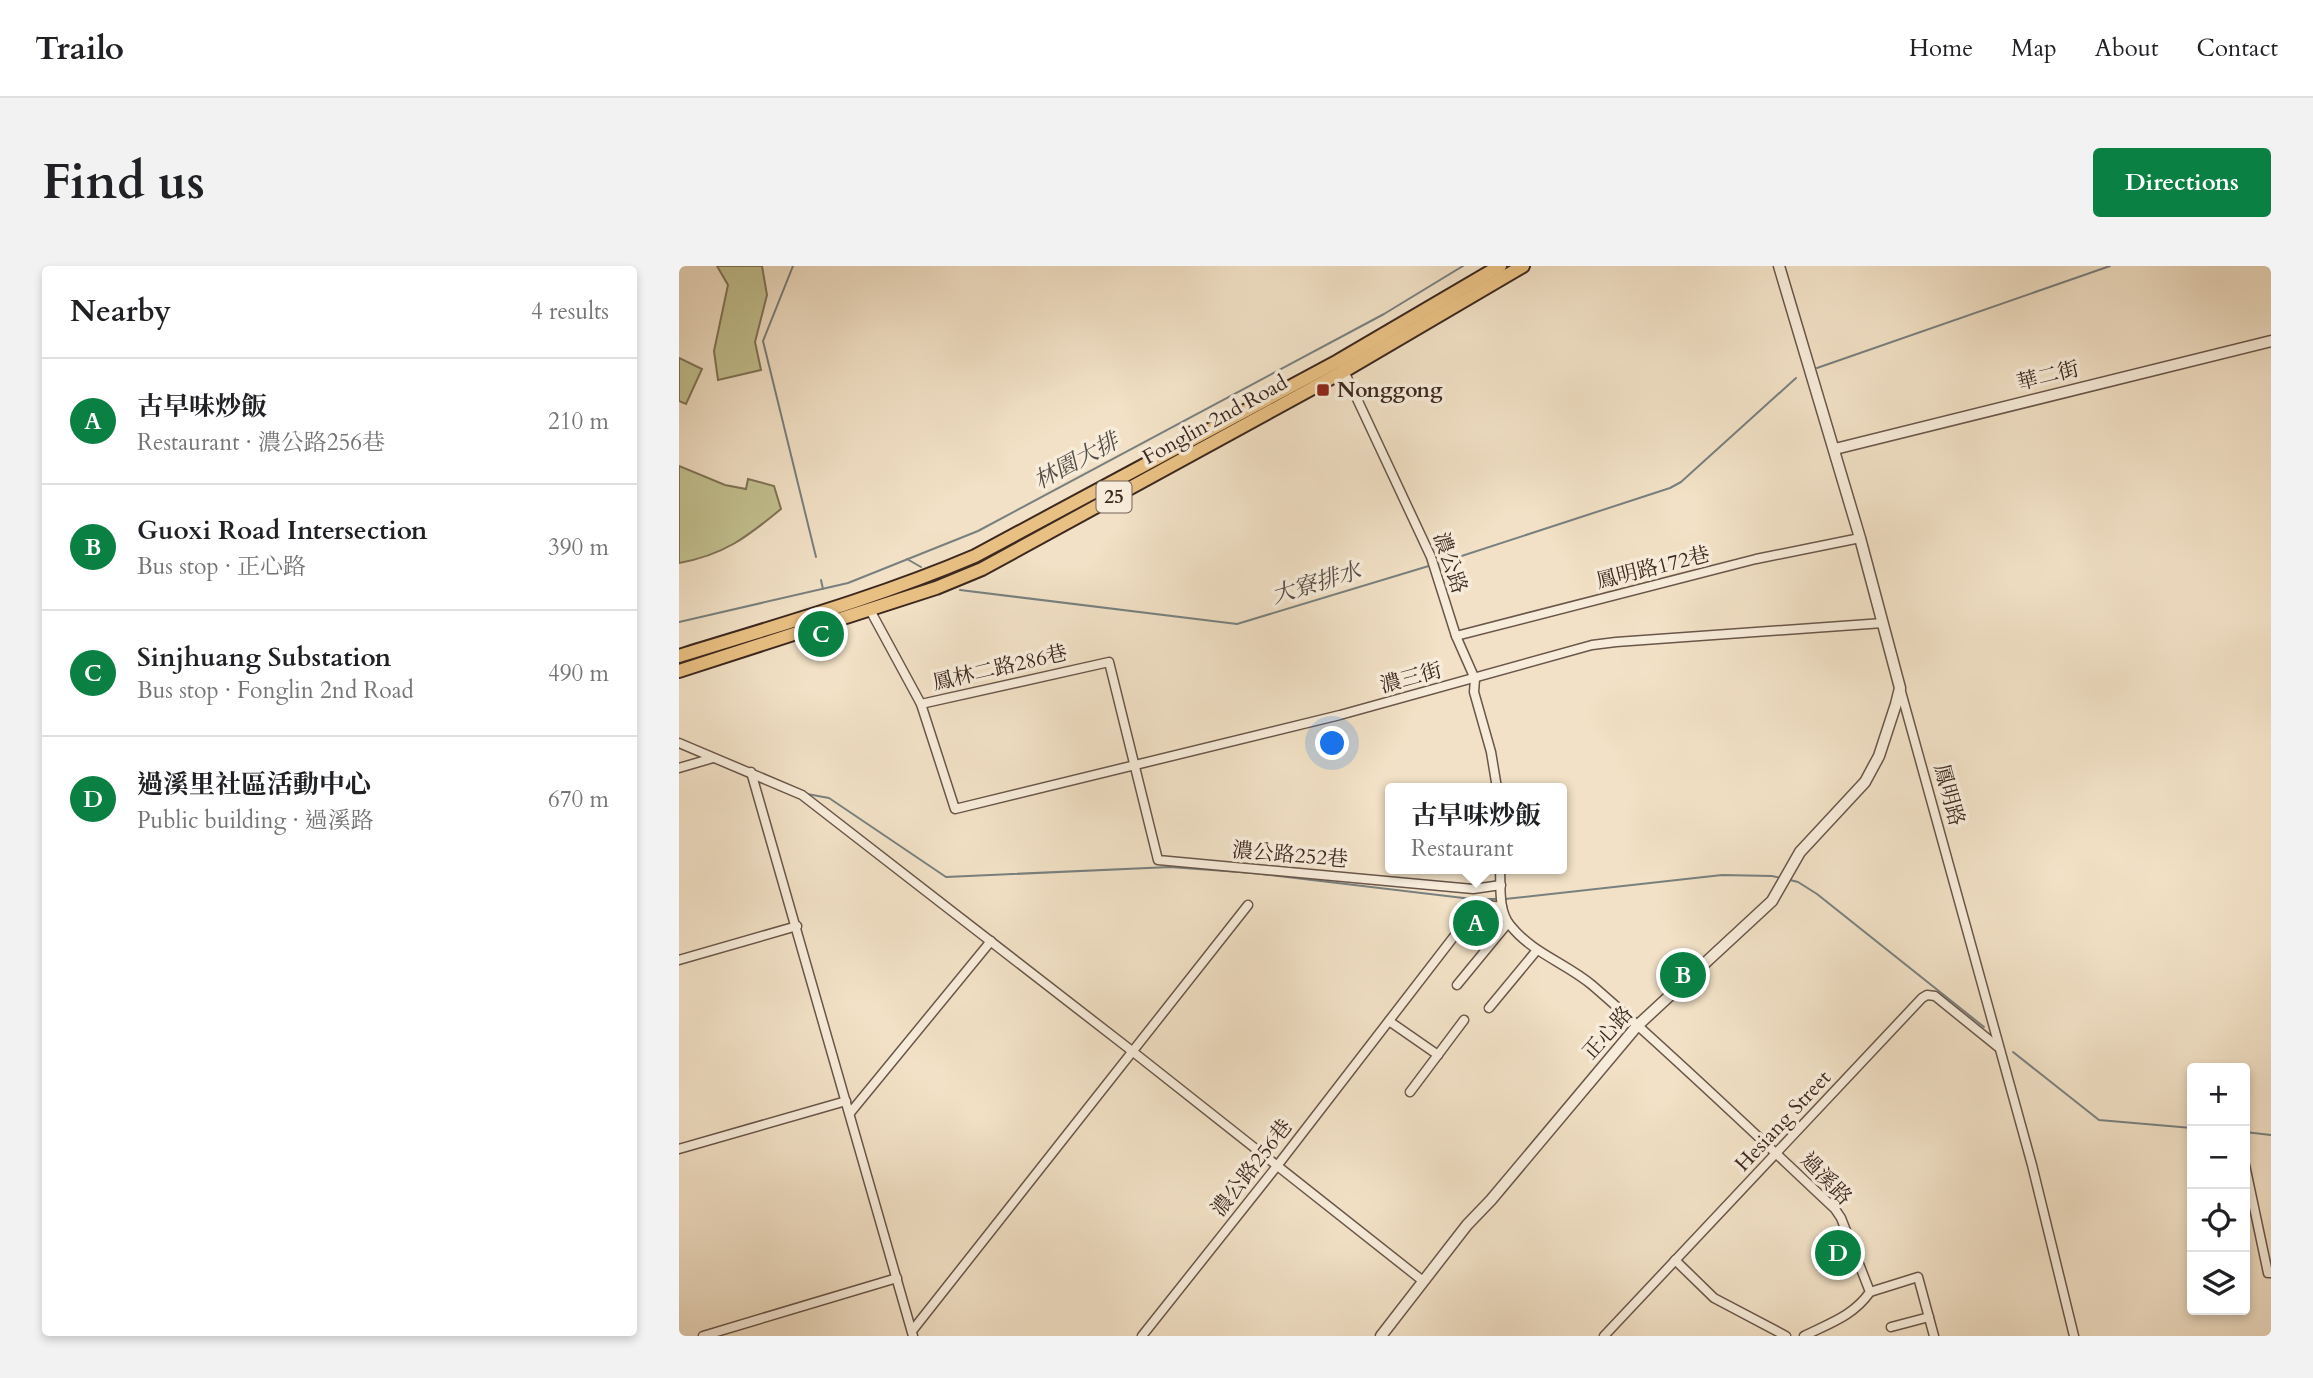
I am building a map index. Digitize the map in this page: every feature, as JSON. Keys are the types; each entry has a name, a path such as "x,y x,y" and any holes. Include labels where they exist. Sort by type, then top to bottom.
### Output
{"main road":[{"name":"Fonglin 2nd Road","path":"679,656 864,598 975,556 1341,366 1500,266"},
{"name":"Fonglin 2nd Road","path":"679,671 936,588 982,569 1524,266"}],"street":[{"name":"鳳明路","path":"1779,266 1860,538 2032,1164 2074,1336"},
{"name":"華二街","path":"1835,449 2271,341"},
{"name":"濃公路","path":"1341,366 1431,556 1456,636 1475,679 1475,692 1496,783"},
{"name":"鳳明路172巷","path":"1456,636 1756,559 1860,538"},
{"name":"鳳林二路286巷","path":"870,610 921,704 1109,662 1135,766"},
{"name":"濃三街","path":"921,704 954,810 1475,679 1592,645 1883,623"},
{"name":"正心路","path":"1381,1336 1467,1225 1637,1027 1772,901 1800,852 1865,782 1879,755 1901,688"},
{"path":"679,743 802,795 1423,1281"},
{"path":"679,768 713,758"},
{"name":"濃公路252巷","path":"1135,766 1159,860 1473,889 1501,885"},
{"path":"751,772 913,1333"},
{"path":"1500,874 1502,901 1508,923 1537,950 1589,983 1637,1027"},
{"name":"濃公路256巷","path":"1142,1336 1479,904 1502,901"},
{"path":"913,1333 1248,905"},
{"path":"1457,985 1508,923"},
{"path":"679,960 797,926"},
{"path":"850,1113 991,941"},
{"path":"1489,1008 1537,950"},
{"name":"Hesiang Street","path":"1604,1336 1927,995 1935,996 1998,1047"},
{"path":"1411,1092 1464,1020"},
{"path":"1389,1021 1438,1055"},
{"name":"過溪路","path":"1637,1027 1835,1209 1842,1218 1871,1292"},
{"path":"679,1149 846,1101"},
{"path":"2250,1187 2270,1273"},
{"path":"1675,1260 1714,1297 1786,1336"},
{"path":"1804,1336 1851,1313 1871,1292 1918,1277 1934,1336"},
{"path":"703,1336 897,1278"},
{"path":"1891,1327 1929,1317"}],"shaded area":[{"path":"717,266 762,266 767,295 755,342 761,370 718,380 714,351 728,285"},
{"path":"679,358 702,369 686,404 679,401"},
{"path":"679,466 725,485 746,489 748,479 774,486 781,509 734,544 695,560 679,563"}],"waterway":[{"path":"793,266 763,341 816,557"},
{"name":"林園大排","path":"679,622 848,583 978,531 1384,314 1463,266"},
{"path":"1817,368 2110,266"},
{"name":"大寮排水","path":"1437,564 1670,488 1681,482 1796,378"},
{"path":"907,559 921,567"},
{"name":"大寮排水","path":"960,590 1237,624 1432,565"},
{"path":"821,580 823,589"},
{"path":"807,794 829,798 946,877 1170,867 1253,873 1472,899 1499,899"},
{"path":"1505,899 1722,875 1781,878"},
{"path":"1790,880 1817,894 1984,1027"},
{"path":"2013,1052 2099,1120 2187,1128"},
{"path":"2250,1133 2271,1135"}],"place":[{"name":"Nonggong","path":"1323,390"},
{"name":"Sinjhuang Substation","path":"821,634"},
{"name":"古早味炒飯","path":"1476,923"},
{"name":"Guoxi Road Intersection","path":"1683,975"},
{"name":"過溪里社區活動中心","path":"1838,1253"}]}
